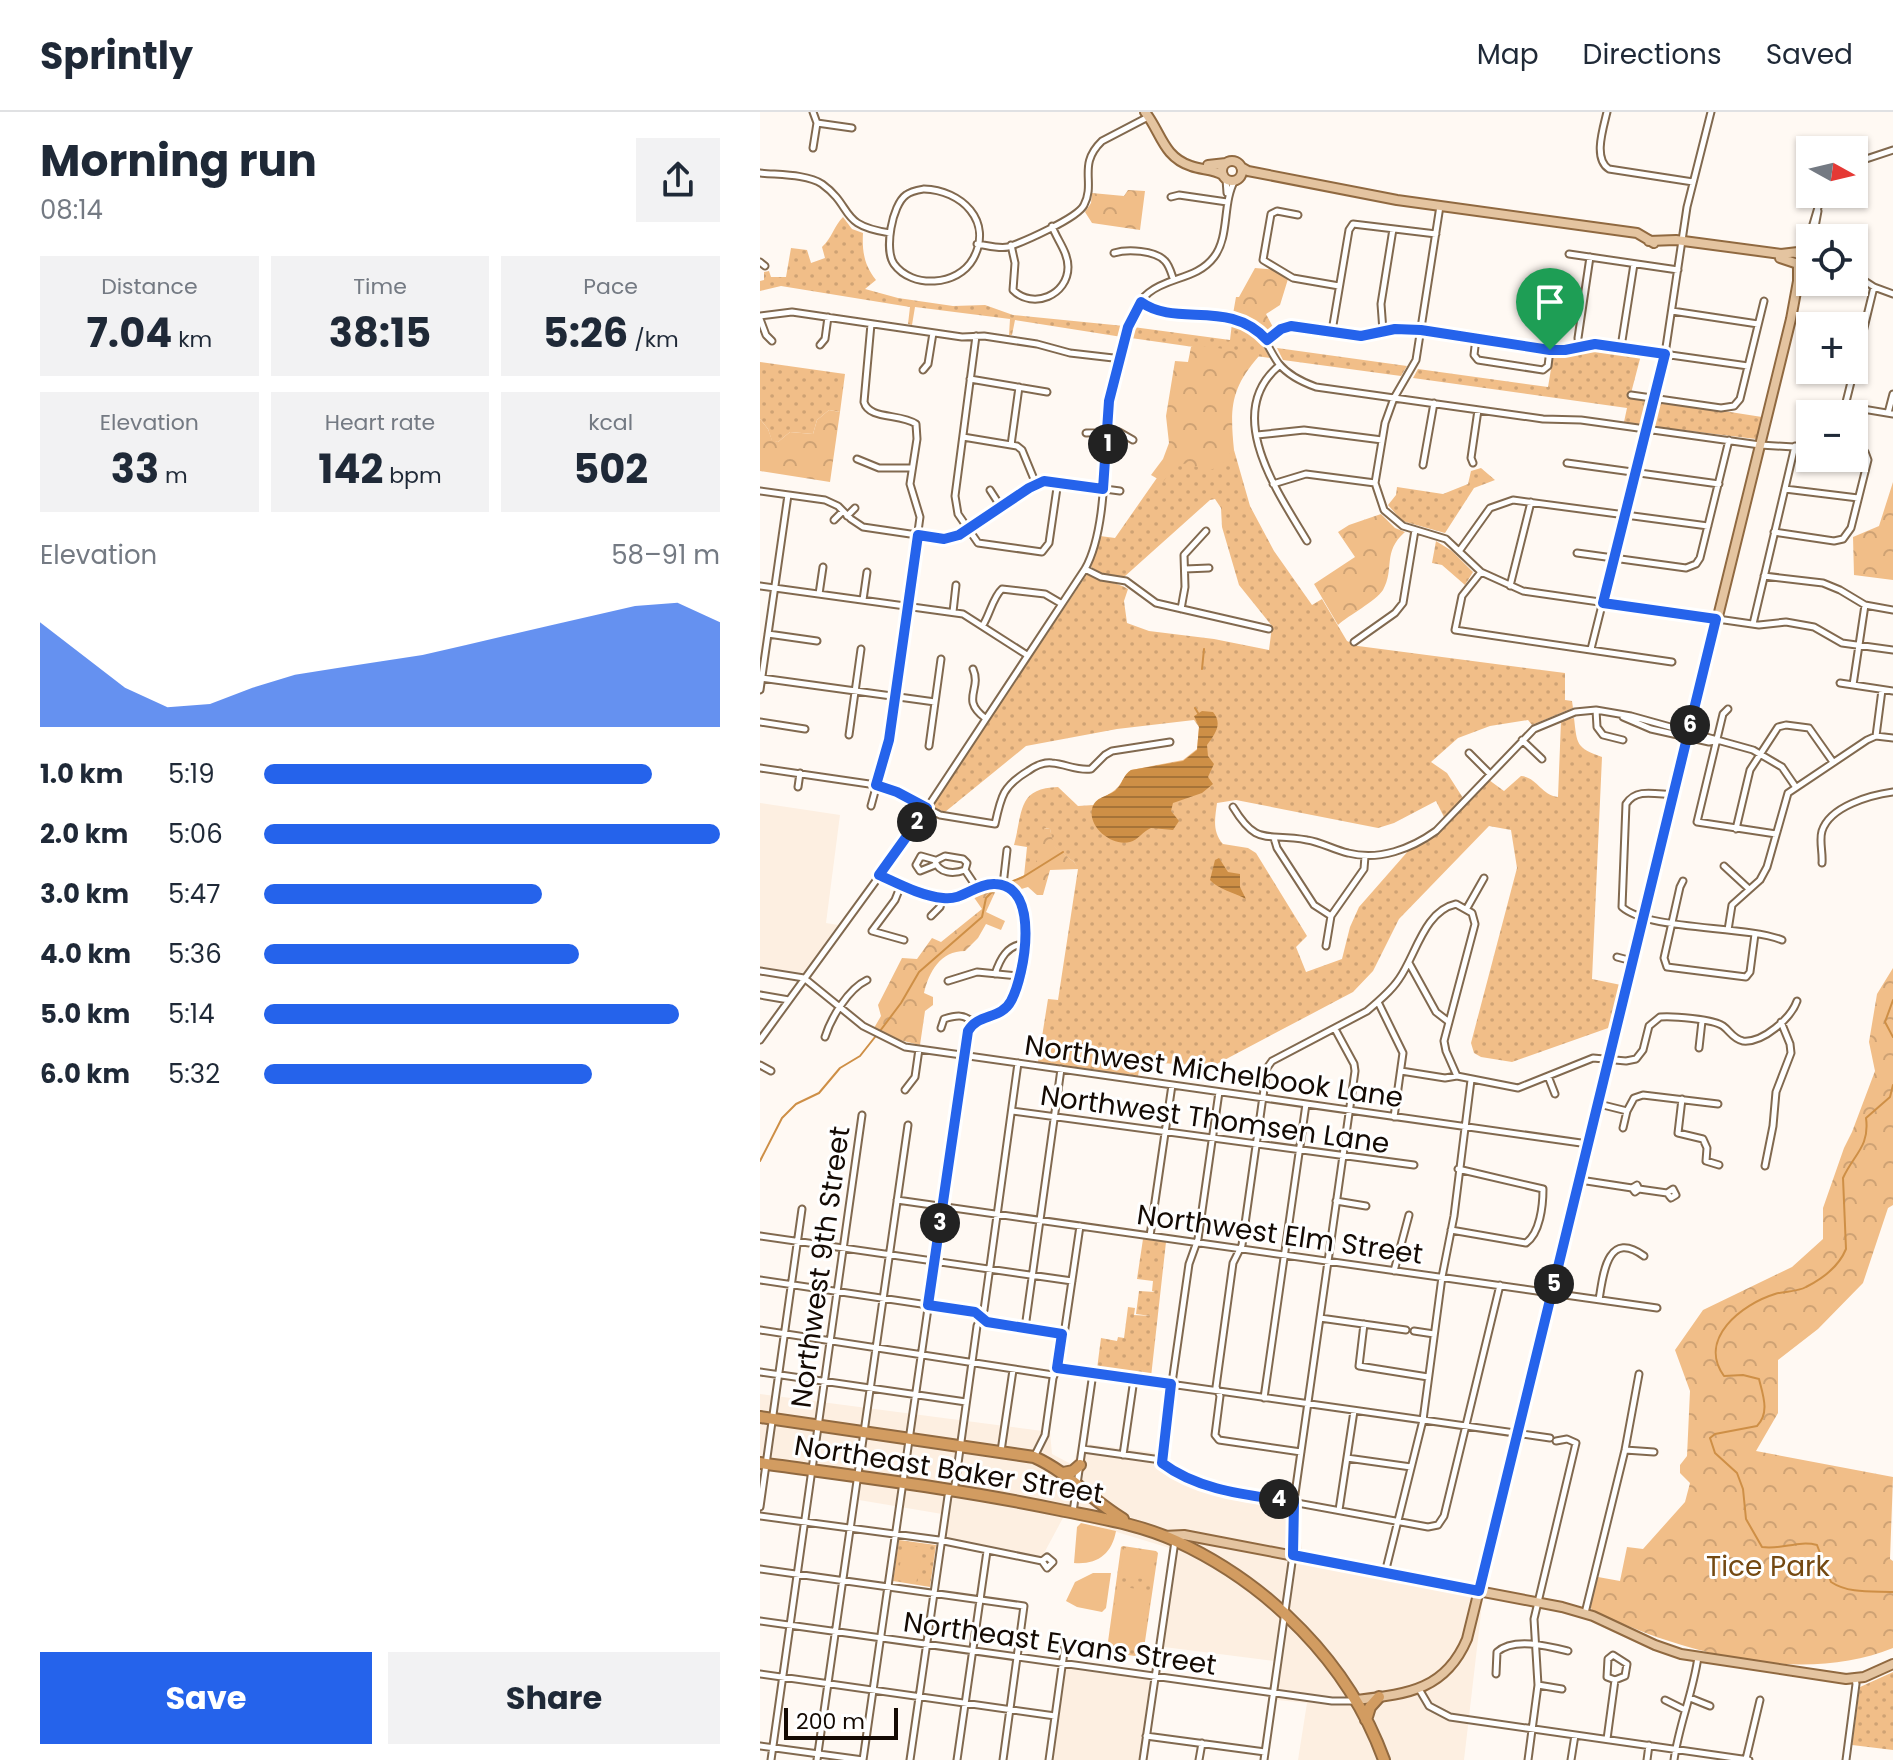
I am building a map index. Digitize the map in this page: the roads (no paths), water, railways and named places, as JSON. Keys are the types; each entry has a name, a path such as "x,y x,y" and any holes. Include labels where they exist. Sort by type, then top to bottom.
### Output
{"highway":[{"path":"760,1417 1034,1457 1063,1473 1098,1504 1130,1524 1175,1540 1232,1572 1285,1613 1320,1651 1356,1700 1384,1760"},
{"name":"Northeast Baker Street","path":"763,1463 992,1496 1074,1510 1130,1524"},
{"path":"1063,1473 1073,1471 1080,1465"},
{"path":"1366,1720 1370,1707 1379,1697"}],"main road":[{"path":"1147,113 1166,149 1182,162 1233,175 1248,171 1397,200 1637,233 1654,243 1682,241 1788,259 1796,265"},
{"path":"1159,138 1180,156 1193,162 1216,166 1234,161 1233,175"},
{"path":"1226,163 1233,175"},
{"path":"1720,247 1781,254 1796,251"},
{"path":"1356,1700 1419,1689 1444,1673 1467,1639 1796,292"},
{"path":"1791,319 1799,296"},
{"path":"1163,1536 1184,1535 1537,1602 1585,1613 1662,1648 1698,1657 1835,1679 1855,1679 1893,1664"}],"street":[{"path":"813,112 817,123 813,148"},
{"path":"1607,112 1600,156 1603,165 1609,169 1693,182"},
{"path":"1591,649 1665,354 1693,182 1711,112"},
{"path":"977,244 1002,248 1076,214 1084,205 1087,169 1096,146 1147,113"},
{"path":"817,123 852,128"},
{"path":"1868,158 1893,150"},
{"path":"760,173 818,182 857,224 890,233"},
{"path":"760,1039 927,808 1085,569 1094,547 1103,489 1109,401 1128,327 1141,302 1156,287 1199,270 1216,255 1233,175"},
{"path":"924,189 940,191 962,202 974,214 979,230 975,254 963,272 953,278 935,281 907,274 893,263 889,250 890,233 898,206 905,196 924,189"},
{"path":"1171,197 1179,195 1227,202"},
{"path":"1440,206 1416,360 1394,398 1382,440 1375,483 1380,503 1389,516 1403,526 1446,539 1481,572 1523,591 1753,624 1786,622 1819,628 1837,642 1893,650"},
{"path":"1298,215 1277,211 1271,214 1263,260 1293,278 1339,286"},
{"path":"1332,331 1349,230 1353,224 1436,234"},
{"path":"1011,245 1015,263 1013,290 1027,299 1051,296 1064,284 1068,271 1067,259 1052,226"},
{"path":"1383,331 1381,304 1393,229"},
{"path":"1114,253 1123,250 1157,256 1168,264 1173,278"},
{"path":"1569,254 1678,270"},
{"path":"1579,346 1590,257"},
{"path":"1621,347 1634,264"},
{"path":"1868,283 1893,294"},
{"path":"1868,312 1874,287"},
{"path":"1631,395 1731,408 1740,399 1764,301"},
{"path":"1141,302 1155,309 1241,320 1267,340 1280,365 1291,375 1316,387 1543,419 1581,420 1760,445 1795,446 1753,624"},
{"path":"772,341 766,335 760,317 785,311 933,333 1037,344 1070,353 1122,359"},
{"path":"1672,311 1758,324"},
{"path":"820,345 825,339 828,317"},
{"path":"871,324 865,408 873,414 897,416 916,424 911,492 920,517 887,753 871,806"},
{"path":"1267,340 1287,326 1361,336 1395,329 1421,330 1550,350 1595,344 1748,366"},
{"path":"923,370 928,364 933,333"},
{"path":"976,336 955,506 968,529 978,543 984,545 1042,552 1049,543 1058,481"},
{"path":"1476,338 1474,355 1478,360 1543,370 1548,366 1550,350"},
{"path":"1280,365 1259,393 1255,411 1257,435 1262,460 1273,484 1307,541"},
{"path":"970,379 1047,392"},
{"path":"1011,445 1019,387"},
{"path":"1868,410 1891,413 1893,394"},
{"path":"1423,465 1434,403"},
{"path":"1473,463 1471,458 1478,410"},
{"path":"1257,435 1304,430 1382,440"},
{"path":"1086,433 1123,433 1133,440"},
{"path":"963,437 1011,445 1022,450 1036,484"},
{"path":"1577,553 1691,567 1698,561 1729,440"},
{"path":"857,459 879,468 912,468"},
{"path":"1567,463 1719,484"},
{"path":"1774,532 1834,541 1846,537 1865,472"},
{"path":"1273,484 1306,474 1375,483"},
{"path":"760,491 825,500 863,527 944,539 968,529 1036,484 1058,481 1120,491"},
{"path":"1785,489 1858,498"},
{"path":"990,490 1001,507"},
{"path":"760,690 788,495"},
{"path":"1460,550 1490,508 1513,500 1708,526"},
{"path":"1510,587 1531,502"},
{"path":"834,520 855,508"},
{"path":"1354,642 1395,613 1403,603 1415,530"},
{"path":"1181,609 1185,587 1184,555 1206,531"},
{"path":"819,594 823,567"},
{"path":"1185,569 1209,568"},
{"path":"1085,569 1101,577 1126,581 1156,603 1269,629"},
{"path":"863,600 867,572"},
{"path":"1481,572 1462,596 1455,630 1672,662"},
{"path":"1764,576 1823,583 1865,605 1893,610"},
{"path":"953,612 956,585"},
{"path":"760,586 963,614 1027,655"},
{"path":"983,625 996,594 1002,589 1049,595 1062,604"},
{"path":"1853,685 1865,605"},
{"path":"768,634 817,641"},
{"path":"849,735 861,649"},
{"path":"929,746 941,659"},
{"path":"973,669 976,675 972,703 985,718"},
{"path":"761,678 935,702"},
{"path":"1840,683 1893,691"},
{"path":"1876,736 1882,690"},
{"path":"1728,709 1723,714 1697,822 1776,834"},
{"path":"1596,710 1596,722 1603,735 1623,740"},
{"path":"1233,807 1248,829 1264,837 1303,839 1365,856 1405,849 1430,836 1522,740 1545,722 1575,712 1596,710 1618,714 1641,726 1688,734 1760,753 1786,771 1795,786"},
{"path":"760,722 805,729"},
{"path":"1736,829 1750,770 1776,729 1786,725 1811,730 1833,762"},
{"path":"1728,930 1732,905 1760,880 1767,867 1785,801 1795,786 1876,736 1893,738"},
{"path":"1522,740 1542,759"},
{"path":"760,768 876,785 897,792 940,815 995,824 1008,786 1036,766 1051,763 1091,769 1112,751 1170,742"},
{"path":"1469,753 1490,774"},
{"path":"798,787 800,773"},
{"path":"1822,863 1821,836 1828,820 1837,812 1869,797 1893,792"},
{"path":"1673,795 1636,794 1627,801 1621,904 1625,910 1673,922 1782,940"},
{"path":"1274,838 1277,848 1314,905 1331,916"},
{"path":"1003,885 1007,850"},
{"path":"965,870 948,873 935,862 945,856 961,857 967,863 965,870 977,888"},
{"path":"1326,946 1331,916 1364,869 1365,856"},
{"path":"1724,866 1749,889"},
{"path":"760,1746 817,1757 863,1760 968,1031 974,1023 996,1016 1013,999 1024,944 1024,907 1017,893 1003,885 989,884 962,896 943,898 879,875"},
{"path":"1467,908 1484,878"},
{"path":"1683,881 1665,964 1670,968 1746,977 1750,972 1755,934"},
{"path":"901,885 895,900 872,931 904,940"},
{"path":"931,916 940,907 943,898"},
{"path":"1301,1452 1216,1438 1220,1396 1216,1387 1233,1263 1240,1249 1266,1071 1270,1063 1378,1002 1396,983 1423,934 1439,913 1456,904 1467,908 1474,918 1474,929 1444,1041 1457,1076"},
{"path":"995,974 1007,951 1015,945 1024,944"},
{"path":"1617,957 1632,961"},
{"path":"1409,963 1436,1012 1449,1022"},
{"name":"Northwest Michelbook Lane","path":"760,971 804,978 884,1039 919,1049 1588,1144"},
{"path":"948,981 977,972 1019,976"},
{"path":"825,1037 841,1008 859,984 867,980"},
{"path":"760,995 789,1000"},
{"path":"1401,1071 1445,1078 1457,1076 1518,1088 1593,1058 1626,1061 1640,1056 1649,1026 1657,1019 1667,1017 1721,1025 1737,1039 1747,1041 1763,1036 1790,1015 1797,1001"},
{"path":"1378,1002 1402,1048 1394,1117"},
{"path":"941,1028 944,1019 960,1015 974,1023"},
{"path":"1699,1048 1702,1021"},
{"path":"1765,1166 1776,1092 1791,1053 1788,1035 1781,1022"},
{"path":"1264,1760 1293,1555 1294,1502 1354,1064 1335,1029"},
{"path":"905,1090 915,1077 919,1049"},
{"path":"910,1760 948,1496 955,1485 977,1326 989,1269 1018,1063"},
{"path":"760,1065 771,1071"},
{"path":"1025,1328 1061,1069"},
{"path":"1548,1076 1555,1094"},
{"path":"1385,1573 1423,1420 1471,1080"},
{"path":"1150,1236 1172,1085"},
{"path":"1219,1092 1197,1243 1190,1257 1171,1384 1161,1460 1164,1465 1205,1484 1428,1527 1438,1525 1444,1516 1500,1285"},
{"path":"1623,1128 1634,1098 1643,1095 1718,1104"},
{"path":"1682,1099 1678,1133 1703,1139 1707,1148 1706,1161 1719,1165"},
{"path":"1264,1398 1306,1104"},
{"path":"1598,1104 1627,1111"},
{"name":"Northwest Thomsen Lane","path":"1012,1111 1414,1165"},
{"name":"Northwest 9th Street","path":"771,1760 862,1115"},
{"path":"817,1757 908,1125"},
{"path":"1451,1230 1526,1243 1533,1236 1543,1200 1543,1189 1458,1169"},
{"path":"1579,1180 1667,1193"},
{"name":"Northwest Elm Street","path":"897,1200 1657,1308"},
{"path":"1336,1201 1366,1206"},
{"path":"760,1507 763,1463 779,1375 802,1209"},
{"path":"1394,1271 1409,1215"},
{"path":"1034,1457 1045,1435 1080,1226"},
{"path":"760,1236 1072,1281"},
{"path":"1599,1300 1604,1266 1609,1258 1624,1249 1637,1251 1644,1256"},
{"path":"760,1280 975,1312 987,1322 1062,1334"},
{"path":"1320,1318 1406,1330"},
{"path":"1364,1324 1359,1366 1428,1377"},
{"path":"760,1330 1053,1375"},
{"path":"1414,1331 1434,1334"},
{"path":"1057,1368 1576,1443 1533,1627 1538,1685 1528,1760"},
{"path":"1001,1452 1013,1370"},
{"path":"760,1372 966,1402"},
{"path":"1074,1510 1093,1373"},
{"path":"1585,1613 1625,1450 1639,1374"},
{"path":"1123,1455 1134,1379"},
{"path":"1339,1510 1354,1411"},
{"path":"1083,1449 1161,1460"},
{"path":"1625,1450 1654,1452"},
{"path":"1347,1458 1411,1467"},
{"path":"760,1516 942,1541 1042,1561"},
{"path":"1143,1760 1175,1540"},
{"path":"957,1760 987,1551"},
{"path":"760,1569 1024,1606 1003,1760"},
{"name":"Northeast Evans Street","path":"760,1621 1332,1701 1356,1700"},
{"path":"1496,1674 1499,1649 1535,1644 1568,1651"},
{"path":"1049,1760 1065,1645"},
{"path":"1613,1655 1627,1664 1625,1676 1615,1680 1606,1674 1608,1659 1613,1655"},
{"path":"1674,1760 1698,1657"},
{"path":"760,1674 1055,1716"},
{"path":"1846,1760 1855,1679"},
{"path":"1607,1739 1615,1680"},
{"path":"1538,1685 1562,1689"},
{"path":"1419,1689 1429,1706 1442,1715 1747,1760 1760,1700"},
{"path":"1690,1698 1710,1706"},
{"path":"1665,1700 1685,1710"},
{"path":"1571,1760 1575,1735"},
{"path":"1146,1736 1265,1752"},
{"path":"1199,1760 1202,1743"},
{"path":"1647,1760 1649,1745"}],"waterway":[{"path":"1202,669 1204,649"},
{"path":"1195,708 1198,713"},
{"path":"1008,883 1063,852"},
{"path":"880,1031 919,972 982,917 986,898 998,886"},
{"path":"1893,1000 1885,1022 1893,1037"},
{"path":"760,1161 782,1118 796,1104 819,1093 840,1068 860,1056 875,1037"},
{"path":"1893,1085 1890,1097 1866,1118 1863,1144 1843,1178 1846,1249 1839,1261 1824,1276 1806,1287 1775,1294 1749,1306 1727,1325 1720,1336 1716,1349 1717,1362 1724,1376 1743,1375 1759,1379 1764,1410 1757,1426 1715,1434 1710,1438 1715,1453 1737,1473 1743,1489 1746,1519 1762,1547 1817,1545 1831,1582 1853,1590 1893,1592"}],"park label":[{"name":"Tice Park","path":"1768,1566"}]}
